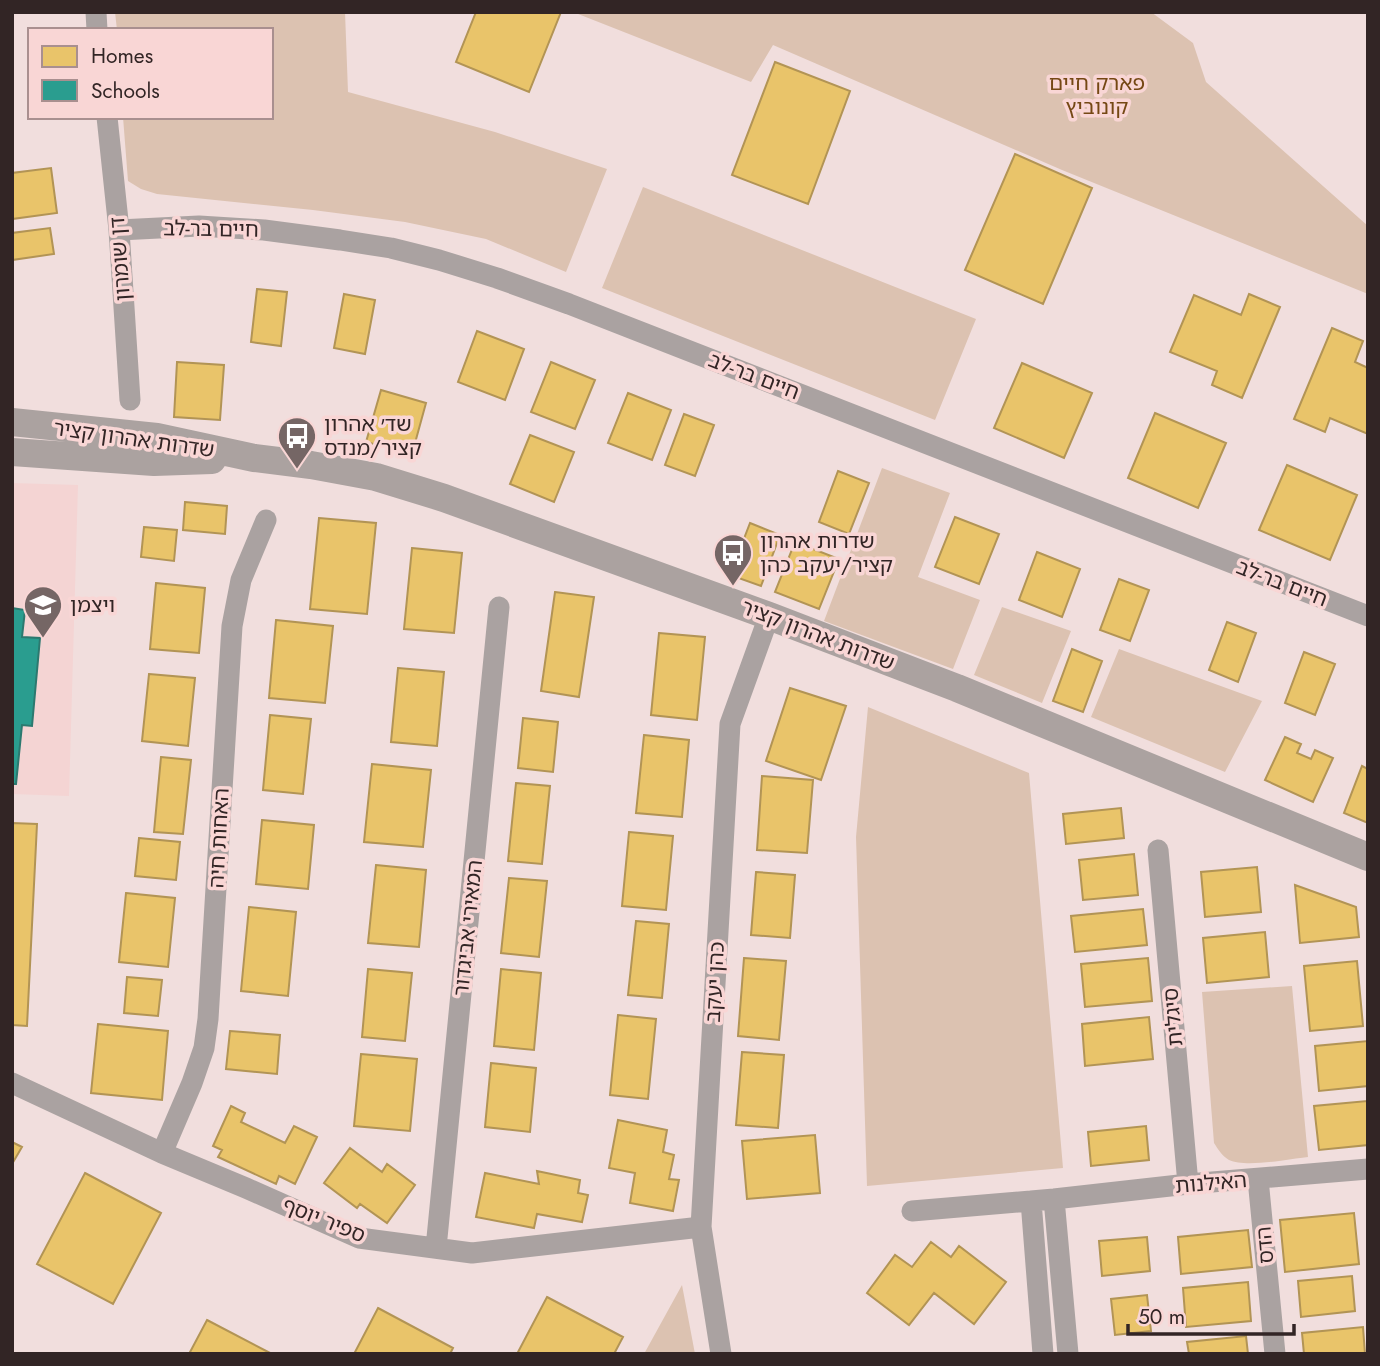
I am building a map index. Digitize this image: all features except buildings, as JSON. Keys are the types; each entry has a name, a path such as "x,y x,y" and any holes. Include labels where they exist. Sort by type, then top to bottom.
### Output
{"street":[{"name":"דן שומרון","path":"107,119 119,230 130,400"},
{"name":"חיים בר-לב","path":"119,230 199,226 264,230 391,248 452,264 569,304 1368,616"},
{"name":"שדרות אהרון קציר","path":"12,422 157,437 254,458 376,477 435,495 769,616 957,688 1368,857"},
{"name":"שדרות אהרון קציר","path":"12,452 154,462 254,458"},
{"name":"האחות חיה","path":"162,1153 204,1048 232,626 241,580 266,520"},
{"name":"המאירי אביגדור","path":"436,1248 499,607"},
{"name":"כהן יעקב","path":"720,1354 701,1227 730,724 769,616"},
{"name":"סיגלית","path":"1158,850 1188,1184"},
{"name":"ספיר יוסף","path":"12,1083 162,1153 359,1238 472,1253 701,1227"},
{"name":"האילנות","path":"912,1211 1368,1169"},
{"name":"הדס","path":"1258,1179 1275,1354"},
{"path":"1054,1199 1068,1354"},
{"path":"1031,1201 1043,1354"}],"shaded area":[{"name":"ויצמן","path":"12,483 78,485 69,796 12,794"}],"green space":[{"path":"115,12 345,12 348,92 495,132 607,169 566,272 486,239 405,222 157,194 141,189 128,181 123,119 273,119 273,28 117,28"},
{"name":"פארק חיים קונוביץ","path":"573,12 1151,12 1193,43 1206,82 1368,226 1368,294 1062,170 773,45 751,82"},
{"path":"643,187 976,319 935,420 602,288"},
{"path":"882,468 950,493 918,577 980,600 953,669 824,621"},
{"path":"1002,607 1071,631 1042,703 974,675"},
{"path":"1119,649 1262,701 1225,772 1091,717"},
{"path":"868,707 1029,773 1063,1168 867,1186 856,837"},
{"path":"1292,986 1308,1157 1256,1163 1229,1160 1214,1143 1202,992"},
{"path":"682,1285 695,1354 644,1354"}],"place":[{"name":"שד׳ אהרון קציר/מנדס","path":"297,470"},
{"name":"שדרות אהרון קציר/יעקב כהן","path":"733,587"},
{"name":"ויצמן","path":"43,639"}]}
